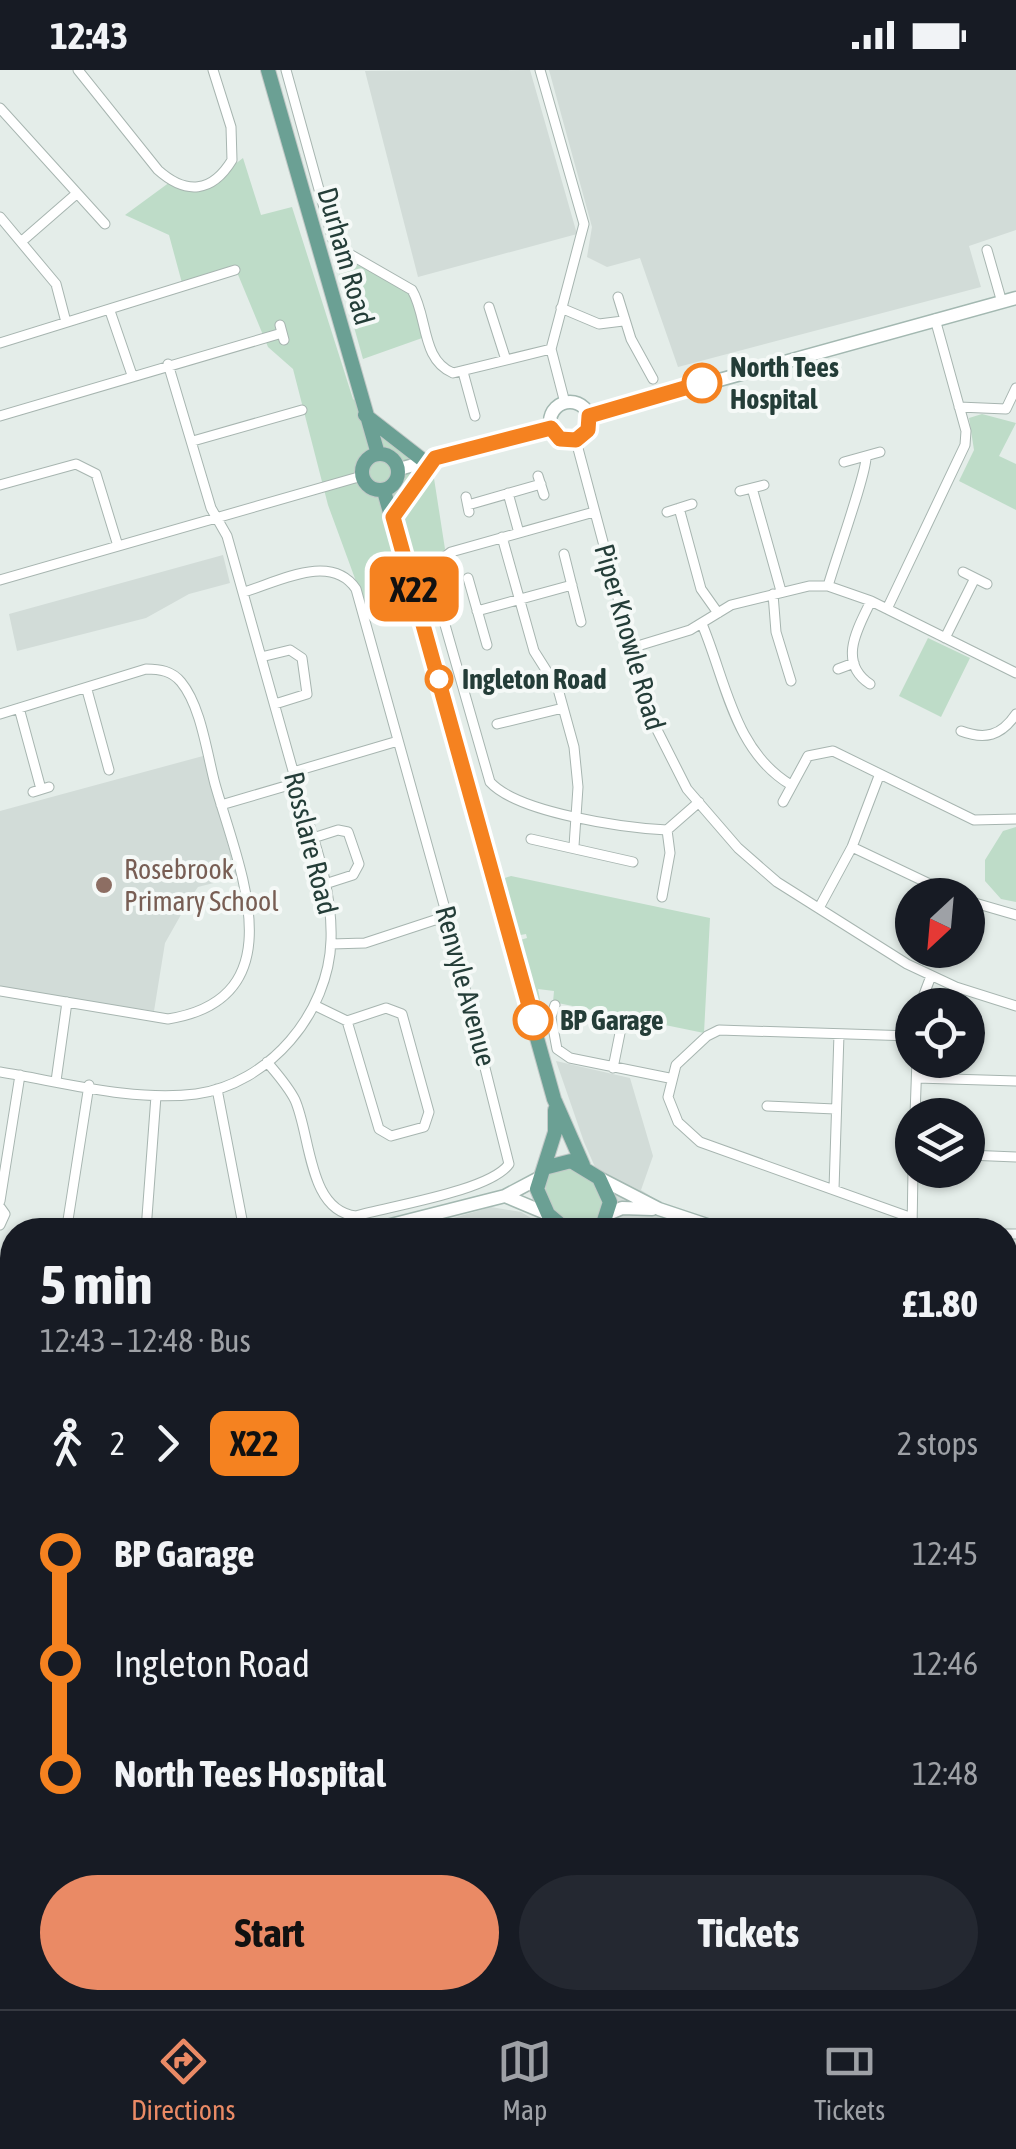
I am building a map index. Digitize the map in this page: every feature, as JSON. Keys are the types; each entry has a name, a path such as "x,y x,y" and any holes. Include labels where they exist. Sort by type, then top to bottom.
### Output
{"main road":[{"name":"Durham Road","path":"268,70 378,454"},
{"path":"364,414 430,460 393,517"},
{"path":"378,454 393,459 398,469 393,486 384,490 372,488 362,476 366,460 378,454"},
{"path":"384,490 554,1099 583,1165"},
{"path":"553,1218 540,1203 541,1173 555,1132 554,1099"},
{"path":"541,1173 571,1160 583,1165 607,1189 603,1218"}],"street":[{"path":"78,70 158,170 172,183 198,188 212,185 232,160 230,128 213,70"},
{"path":"286,70 334,240 346,252 412,290 434,358 442,369 464,372 551,349"},
{"path":"540,70 584,224 551,349 564,403"},
{"path":"0,108 104,224"},
{"path":"22,242 76,195"},
{"path":"0,217 56,284 66,322"},
{"path":"987,250 1000,299"},
{"path":"0,343 235,270"},
{"path":"618,297 624,320 654,379"},
{"path":"589,416 1000,299 1016,298"},
{"path":"489,306 506,360"},
{"path":"562,308 600,324 624,320"},
{"path":"110,311 132,375"},
{"path":"887,609 962,456 966,430 934,319"},
{"path":"0,416 282,333"},
{"name":"Rosslare Road","path":"0,1072 156,1096 217,1090 267,1062 297,1033 314,1006 331,944 325,884 244,592 168,364"},
{"path":"464,372 474,416"},
{"path":"960,407 1006,409 1016,388"},
{"path":"564,403 580,404 589,416 588,430 576,440 560,439 551,428 552,414 564,403"},
{"path":"192,441 302,410"},
{"path":"398,469 551,428"},
{"name":"Piper Knowle Road","path":"576,440 631,648 664,750 699,802 754,864 818,908 931,976 1016,1006"},
{"path":"844,462 880,452"},
{"path":"828,586 846,519 868,467 866,456"},
{"path":"0,485 76,464 88,466 96,474 118,546"},
{"path":"0,580 362,476"},
{"path":"468,505 539,480 544,495"},
{"path":"740,491 764,485"},
{"path":"752,488 777,592 776,632 791,681"},
{"path":"508,493 519,533"},
{"path":"667,512 692,504"},
{"path":"679,508 702,589 718,613"},
{"path":"594,512 442,556 432,572 433,582 490,782 500,793 576,814 668,830"},
{"path":"502,538 534,651 549,671 578,767 574,846"},
{"path":"564,554 581,622"},
{"name":"Renvyle Avenue","path":"244,592 314,571 327,570 350,580 510,1151 504,1171 442,1193 356,1216 342,1214 324,1198 296,1103 267,1062"},
{"path":"963,572 988,584"},
{"path":"468,578 487,645"},
{"path":"945,638 976,578"},
{"path":"477,611 572,585"},
{"path":"631,648 702,624 718,613 777,592 828,586 871,601 1016,673"},
{"path":"870,684 854,663 852,642 871,601"},
{"path":"702,624 727,702 764,766 791,785"},
{"path":"261,657 290,650 302,658 307,694 275,704"},
{"path":"787,667 802,661"},
{"path":"838,669 854,663"},
{"path":"0,714 146,669 168,672 180,680 188,694 221,805 253,930 246,961 232,985 202,1011 168,1019 0,991"},
{"path":"87,690 110,770"},
{"path":"19,708 41,789"},
{"path":"497,724 563,708"},
{"path":"961,731 990,737 1004,730 1016,714"},
{"path":"990,737 992,750"},
{"path":"294,772 398,741"},
{"path":"783,802 808,756 833,751 974,820 1016,819"},
{"path":"818,908 852,847 879,776"},
{"path":"221,805 296,783"},
{"path":"668,830 699,802"},
{"path":"313,838 338,830 348,832 359,864 354,875 325,884"},
{"path":"662,897 670,853 668,830"},
{"path":"531,839 633,862"},
{"path":"852,847 917,878"},
{"path":"985,906 1016,914"},
{"path":"331,944 365,943 447,916"},
{"path":"926,988 931,976"},
{"path":"56,1080 67,1002"},
{"path":"555,1005 552,1017 557,1048 570,1058 670,1078"},
{"path":"314,1006 347,1021 386,1008 402,1014 428,1120 424,1127 391,1136 379,1129 347,1021"},
{"path":"613,1068 623,1018"},
{"path":"895,1036 720,1030 684,1053 670,1078 668,1097 688,1136 834,1189 899,1218"},
{"path":"834,1189 838,1034"},
{"path":"0,1204 20,1075"},
{"path":"916,1098 917,1078 1016,1081"},
{"path":"67,1218 89,1085"},
{"path":"217,1090 242,1218"},
{"path":"147,1218 156,1096"},
{"path":"774,1109 835,1109"},
{"path":"985,1156 1016,1157"},
{"path":"419,1218 505,1196 541,1173"},
{"path":"599,1178 660,1210 685,1218"},
{"path":"912,1218 913,1188"},
{"path":"505,1196 548,1214"},
{"path":"610,1218 622,1208 660,1210"}],"shaded area":[{"path":"530,70 577,234 418,277 365,71"},
{"name":"North Tees Hospital","path":"549,70 1016,70 1016,230 969,246 981,287 678,367 640,258 607,267 587,257 592,227"},
{"path":"223,555 230,583 189,594 146,618 17,651 9,614"},
{"name":"Rosebrook Primary School","path":"203,756 237,877 198,887 191,897 165,943 154,1011 0,988 0,811"},
{"path":"556,1061 630,1078 653,1156 641,1190 685,1218 609,1218 609,1199"},
{"path":"491,1207 521,1212 531,1218 454,1218"}],"green space":[{"path":"243,158 261,215 292,207 353,399 431,459 445,549 405,605 368,614 328,505 293,369 268,347 234,265 182,283 169,235 125,215 170,182 201,190"},
{"path":"333,252 408,290 425,337 363,359"},
{"path":"982,414 1016,423 999,456 1016,464 1016,510 959,481 974,450 969,418"},
{"path":"928,638 970,658 941,717 899,696"},
{"path":"1016,827 1016,902 1001,899 985,881 985,860 1003,831"},
{"path":"511,876 710,918 704,1033 553,1002 554,991 538,989 540,1000 532,998 517,941 527,938 526,934 515,936 499,880"},
{"path":"566,1165 593,1181 604,1204 598,1218 563,1218 553,1210 546,1193 549,1173"}],"bus line":[{"name":"X22","path":"533,1020 393,517 435,458 551,428 560,439 576,440 588,430 589,416 702,383"}],"place":[{"name":"North Tees Hospital","path":"702,383"},
{"name":"Ingleton Road","path":"439,679"},
{"name":"Rosebrook Primary School","path":"104,885"},
{"name":"BP Garage","path":"533,1020"}]}
